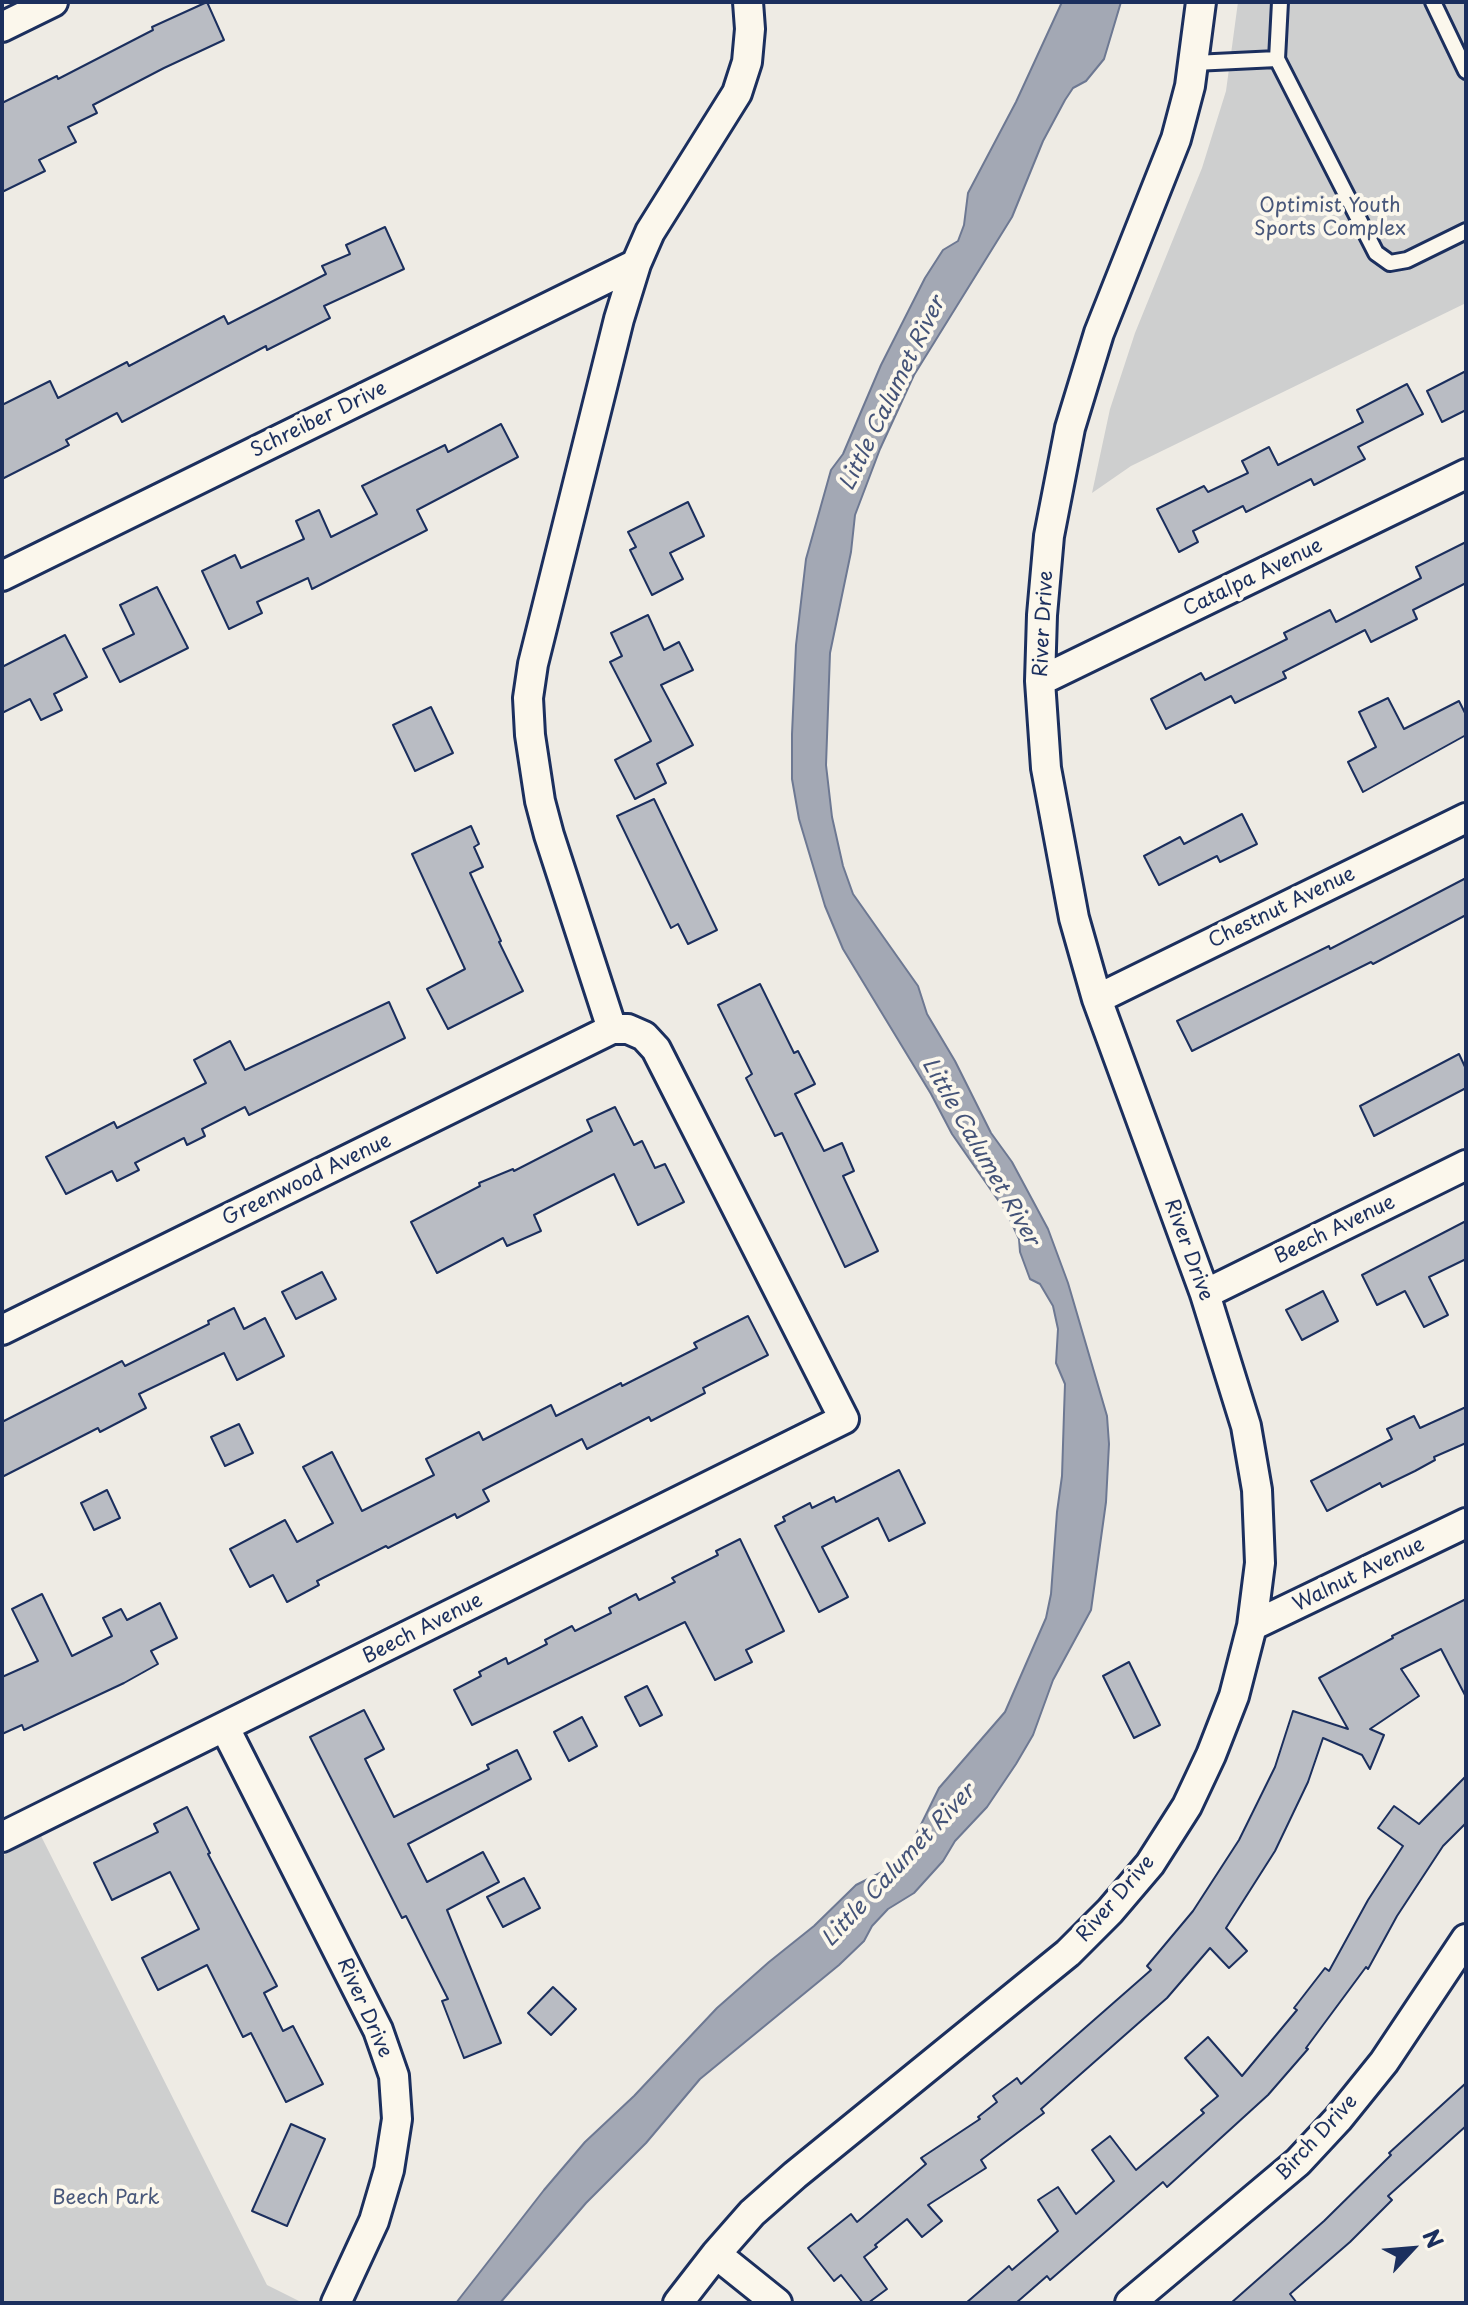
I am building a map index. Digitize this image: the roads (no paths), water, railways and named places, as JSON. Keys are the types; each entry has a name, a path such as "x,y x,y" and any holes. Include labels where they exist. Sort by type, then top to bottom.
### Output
{"street":[{"path":"2,27 53,2"},
{"path":"612,1029 543,812 530,735 528,698 533,664 619,319 636,264 650,232 737,93 747,62 750,29 748,2"},
{"name":"River Drive","path":"678,2303 752,2213 1068,1953 1110,1911 1150,1864 1187,1806 1211,1755 1234,1696 1252,1626 1260,1563 1257,1490 1246,1426 1205,1294 1097,999 1074,918 1046,768 1040,681 1049,536 1070,428 1099,333 1176,139 1194,63 1201,2"},
{"name":"Schreiber Drive","path":"2,576 636,264"},
{"name":"Catalpa Avenue","path":"1040,681 1466,474"},
{"name":"Chestnut Avenue","path":"1097,999 1466,818"},
{"name":"Greenwood Avenue","path":"2,1330 612,1029"},
{"name":"Beech Avenue","path":"2,1837 844,1419 656,1049 644,1036 628,1029 612,1029"},
{"name":"Beech Avenue","path":"1205,1294 1466,1165"},
{"name":"Walnut Avenue","path":"1252,1626 1466,1523"},
{"name":"River Drive","path":"225,1728 378,2030 394,2076 397,2119 389,2170 374,2221 336,2303"},
{"name":"Birch Drive","path":"1130,2303 1298,2162 1338,2119 1457,1975 1466,1939"},
{"path":"716,2254 777,2303"}],"lane":[{"path":"1280,2 1277,59 1376,253 1390,263 1407,260 1466,231"},
{"path":"1433,2 1466,71"},
{"path":"1194,63 1277,59"}],"water":[{"name":"Little Calumet River","path":"1062,2 1121,2 1104,59 1086,81 1073,88 1065,100 1043,141 1012,217 914,375 880,449 855,515 851,552 830,653 826,765 832,817 853,894 918,986 927,1014 991,1133 1012,1162 1048,1229 1068,1283 1107,1416 1109,1444 1106,1502 1091,1610 1053,1680 1033,1735 1016,1764 987,1807 914,1893 888,1909 872,1926 864,1941 839,1965 700,2079 646,2143 586,2203 500,2303 456,2303 585,2142 634,2096 717,2008 814,1926 856,1885 884,1871 907,1853 939,1788 1005,1712 1046,1618 1062,1476 1065,1384 1056,1363 1058,1329 1053,1306 1040,1284 1030,1279 1020,1252 1019,1239 1007,1213 952,1134 843,949 825,906 799,819 792,779 792,734 796,645 806,559 831,470 843,454 881,365 925,278 943,250 958,241 964,225 968,193 1016,102"}],"park label":[{"name":"Optimist Youth Sports Complex","path":"1330,218"},
{"name":"Beech Park","path":"106,2198"}]}
